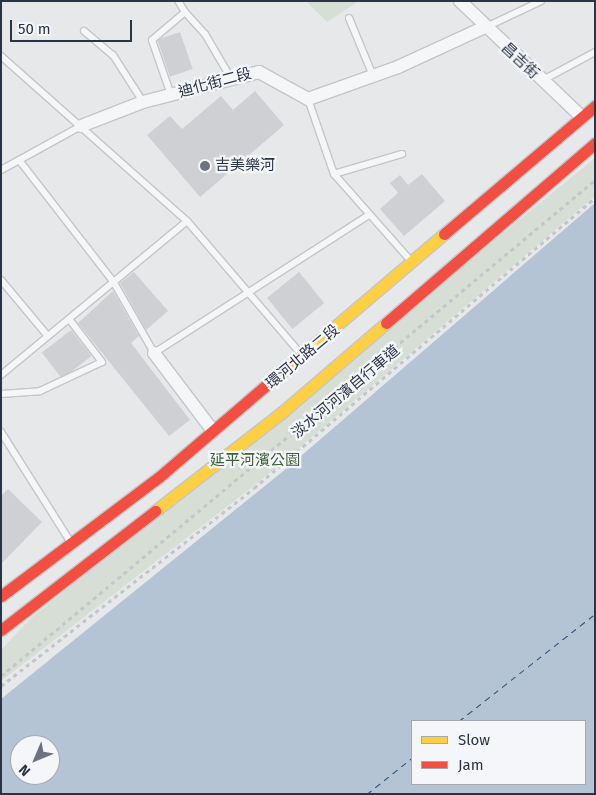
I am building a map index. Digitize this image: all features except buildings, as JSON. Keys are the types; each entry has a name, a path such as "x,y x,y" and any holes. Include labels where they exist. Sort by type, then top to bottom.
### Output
{"main road":[{"name":"環河北路二段","path":"1,596 213,431 304,357 595,106"},
{"name":"環河北路二段","path":"3,626 280,413 595,143"}],"street":[{"name":"昌吉街","path":"460,1 484,27 582,117"},
{"path":"308,99 373,76 484,27"},
{"name":"迪化街二段","path":"81,126 143,102 259,72 308,99"},
{"path":"154,353 213,431"}],"lane":[{"path":"178,1 184,12 205,34 232,80"},
{"path":"484,27 536,2"},
{"path":"171,95 152,40 184,12"},
{"path":"349,18 373,76"},
{"path":"84,31 113,55 143,102"},
{"path":"541,81 595,52"},
{"path":"1,56 187,221 245,292 304,357"},
{"path":"308,99 334,174 367,216 412,262"},
{"name":"迪化街二段","path":"1,170 81,126"},
{"path":"334,174 402,154"},
{"path":"19,160 113,282 154,353 245,292 367,216"},
{"path":"1,375 187,221"},
{"path":"1,280 47,335"},
{"path":"1,394 40,391 102,362 69,319"},
{"path":"1,432 71,543"}],"path":[{"name":"淡水河河濱自行車道","path":"1,676 595,180"},
{"path":"1,686 254,488 595,198"}],"green space":[{"path":"306,1 359,1 327,22"},
{"name":"延平河濱公園","path":"595,158 595,196 259,482 1,681 1,650 30,619"}],"water":[{"path":"595,203 595,794 1,794 1,699 287,468"}],"ferry route":[{"path":"460,720 595,614"},
{"path":"367,794 411,759"}],"traffic: slow":[{"path":"284,370 444,234"},
{"path":"155,511 281,413 386,323"}],"traffic: jam":[{"path":"444,234 595,106"},
{"path":"386,323 595,143"},
{"path":"1,596 159,477 284,370"},
{"path":"1,630 155,511"}],"place":[{"name":"吉美樂河","path":"205,166"}]}
